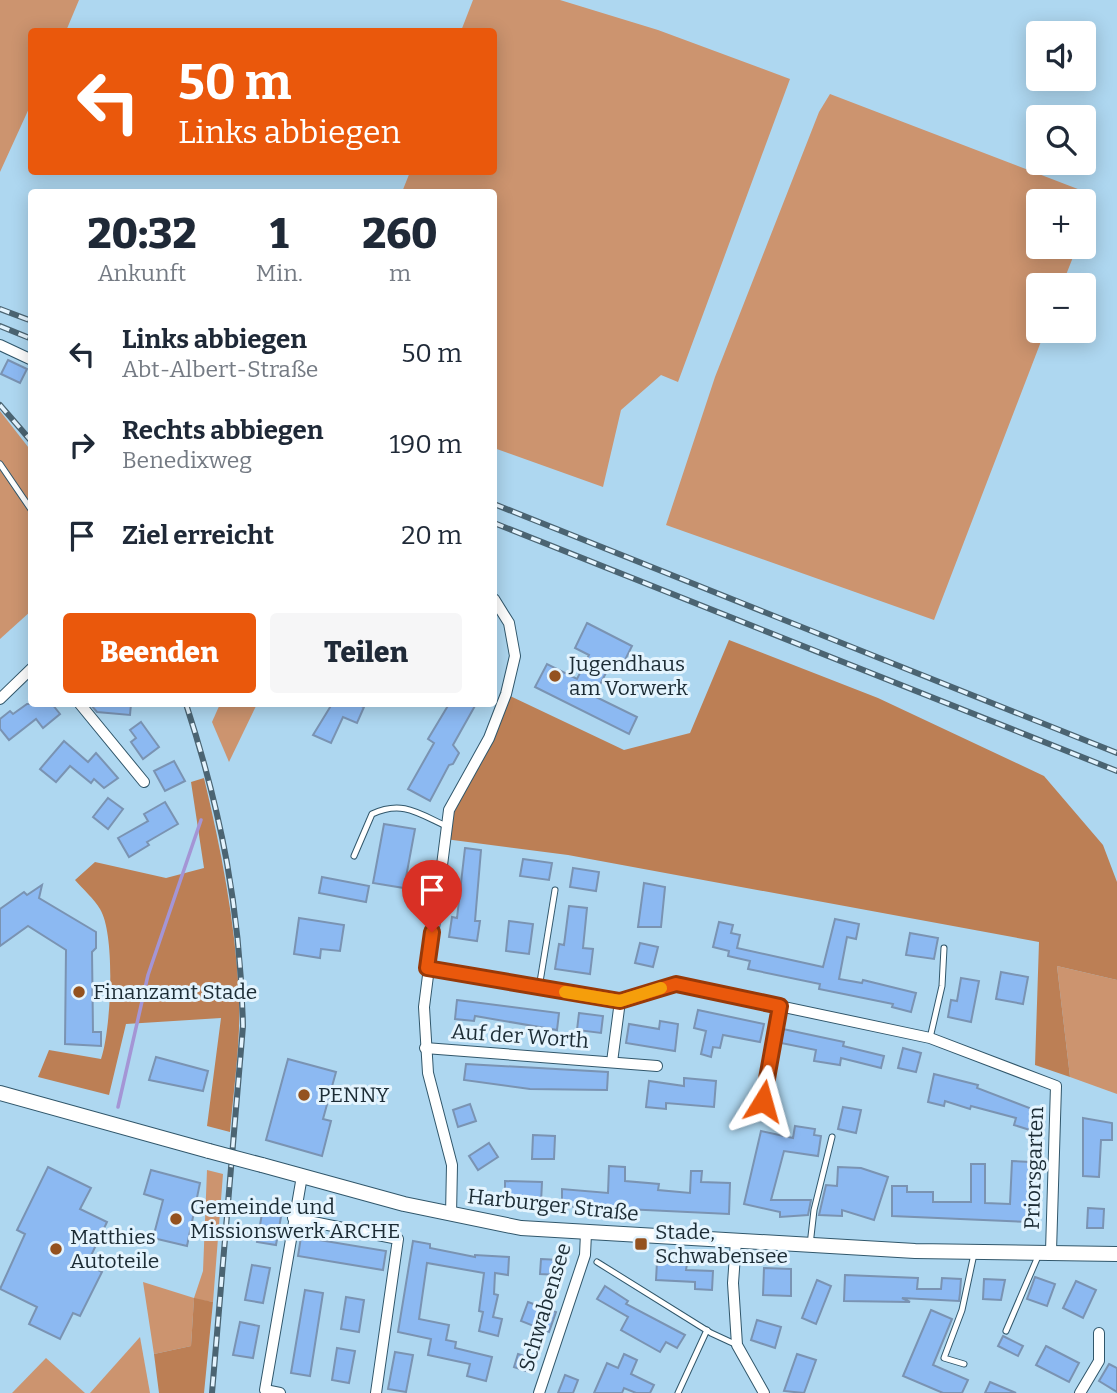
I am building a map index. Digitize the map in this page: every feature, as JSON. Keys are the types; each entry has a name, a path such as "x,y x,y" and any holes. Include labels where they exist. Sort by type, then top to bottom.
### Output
{"main road":[{"name":"Harburger Straße","path":"0,1093 451,1215 521,1227 810,1245 1117,1254"}],"street":[{"path":"0,345 28,358"},
{"path":"451,1215 452,1165 434,1099 425,1048 427,968 449,810 489,738 506,694 515,656 509,623 497,604"},
{"path":"0,699 28,672"},
{"path":"82,707 144,782"},
{"path":"427,968 620,1001 676,984 930,1038"},
{"name":"Auf der Worth","path":"612,1062 620,1001"},
{"name":"Priorsgarten","path":"930,1038 1056,1086 1046,1251"},
{"name":"Auf der Worth","path":"425,1048 657,1066"},
{"path":"274,1392 293,1218 302,1176"},
{"path":"293,1218 398,1239 376,1393"},
{"name":"Schwabensee","path":"539,1393 585,1255 586,1233"},
{"path":"736,1241 733,1283 737,1345 764,1393"},
{"path":"1080,1393 1099,1361 1099,1333"}],"lane":[{"path":"0,464 28,505"},
{"path":"354,856 372,814 384,808 395,805 406,808 446,826"},
{"path":"539,988 555,890"},
{"path":"930,1038 942,986 944,948"},
{"path":"771,1107 763,1101 762,1095 780,1006"},
{"path":"810,1245 817,1196 832,1137"},
{"path":"964,1364 944,1358 962,1310 975,1251"},
{"path":"1006,1331 1046,1251"},
{"path":"597,1262 707,1330 737,1345"},
{"path":"678,1393 707,1330"}],"shaded area":[{"path":"0,0 79,0 67,28 28,28 28,111 0,172"},
{"path":"473,0 560,0 658,30 790,79 678,382 661,375 621,410 603,487 497,449 497,189 403,189 409,175 497,175 497,28 462,28"},
{"path":"830,94 1026,169 1026,175 1041,175 1078,189 1026,189 1026,259 1072,259 1067,273 1026,273 1026,343 1040,343 934,620 666,525 715,377 819,112"},
{"path":"0,411 28,447 28,614 0,639"},
{"path":"729,640 878,698 1044,776 1103,845 1117,882 1117,980 1057,966 1070,1077 1035,1065 1039,942 568,855 445,839 449,810 506,694 624,750 690,733"},
{"path":"219,707 256,707 229,762 212,722"},
{"path":"204,778 226,885 239,994 237,1063 230,1132 207,1126 221,1018 126,1024 109,1095 38,1077 49,1050 101,1059 104,1045 110,983 108,939 100,909 75,880 95,862 166,878 204,868 191,782"},
{"path":"1057,966 1117,980 1117,1094 1070,1077"},
{"path":"207,1170 223,1174 213,1302 194,1299 191,1346 154,1354 143,1282 194,1298 203,1271"},
{"path":"194,1298 213,1302 204,1393 159,1393 154,1354 191,1346"},
{"path":"140,1337 150,1393 90,1393"},
{"path":"46,1358 85,1393 12,1393"}],"building":[{"path":"8,360 27,369 20,383 1,374"},
{"name":"Jugendhaus am Vorwerk","path":"587,623 632,646 619,672 609,667 594,696 637,717 629,734 535,687 547,664 577,679 589,655 575,648"},
{"path":"28,704 28,707 54,707 60,714 43,728 36,719 9,740 0,729 0,719 10,711 13,714"},
{"path":"93,707 131,707 130,715 97,712"},
{"path":"330,707 364,707 357,723 343,717 331,743 313,735"},
{"path":"447,707 474,707 453,745 459,753 453,764 449,765 430,801 408,789 434,743 428,739"},
{"path":"141,722 159,747 143,759 131,742 136,738 130,730"},
{"path":"64,741 88,762 96,753 118,778 104,788 94,779 91,783 70,766 56,782 40,769"},
{"path":"174,761 185,781 165,791 154,771"},
{"path":"108,798 123,809 108,829 93,817"},
{"path":"165,802 178,824 147,842 149,845 129,857 118,838 148,821 144,814"},
{"path":"384,824 415,829 404,888 373,883"},
{"path":"465,848 481,850 475,921 480,921 477,941 449,937 452,917 457,918"},
{"path":"523,859 552,863 549,880 520,876"},
{"path":"573,868 599,872 596,891 570,887"},
{"path":"322,877 369,886 366,902 319,893"},
{"path":"644,883 665,887 661,927 638,927"},
{"name":"Finanzamt Stade","path":"42,885 39,898 96,932 96,948 92,952 93,1032 101,1032 101,1046 65,1044 66,950 28,926 0,946 0,909 24,892 27,895"},
{"path":"569,906 587,908 583,948 593,949 590,974 555,969 559,944 564,945"},
{"path":"299,918 344,925 340,951 321,949 320,958 294,954"},
{"path":"835,919 859,924 856,939 847,937 839,979 862,983 863,980 916,993 911,1012 892,1007 893,1004 819,989 820,984 748,969 750,961 728,956 729,951 713,947 719,922 733,925 731,933 740,935 737,948 823,967"},
{"path":"509,921 533,924 529,954 506,951"},
{"path":"910,933 938,938 934,959 906,955"},
{"path":"640,943 658,947 653,967 635,963"},
{"path":"1001,972 1028,977 1023,1004 996,999"},
{"path":"961,978 979,981 971,1022 948,1017 951,1000 957,1001"},
{"path":"457,1000 559,1013 557,1030 475,1016 474,1021 455,1019"},
{"path":"698,1010 764,1024 760,1042 723,1035 720,1048 713,1047 711,1057 701,1054 706,1031 694,1028"},
{"path":"579,1013 603,1016 601,1033 577,1030"},
{"path":"660,1021 678,1024 675,1051 626,1043 629,1024 659,1029"},
{"path":"783,1029 844,1042 843,1046 884,1056 881,1068 841,1058 840,1065 814,1061 816,1050 781,1043"},
{"path":"903,1048 921,1053 916,1072 898,1068"},
{"path":"156,1057 208,1071 203,1091 149,1080"},
{"name":"PENNY","path":"288,1059 336,1072 323,1119 331,1121 322,1156 266,1140"},
{"path":"466,1064 608,1072 607,1090 530,1089 464,1080"},
{"path":"934,1074 978,1085 977,1088 1040,1112 1033,1131 1014,1125 1016,1118 945,1101 944,1106 928,1102"},
{"path":"684,1078 716,1081 714,1107 666,1103 666,1109 646,1107 649,1081 684,1086"},
{"path":"470,1104 476,1121 458,1127 453,1110"},
{"path":"843,1107 861,1110 856,1133 838,1129"},
{"path":"1083,1118 1112,1123 1112,1140 1101,1140 1099,1177 1083,1176"},
{"path":"795,1126 815,1129 814,1135 821,1136 818,1156 784,1151 771,1200 811,1200 808,1215 780,1217 780,1212 744,1204 761,1131 793,1138"},
{"path":"533,1135 555,1136 554,1159 532,1159"},
{"path":"489,1143 498,1157 478,1170 469,1156"},
{"path":"1012,1161 1030,1162 1030,1222 892,1216 892,1186 907,1186 907,1192 933,1192 933,1202 971,1202 971,1164 985,1164 985,1203 1010,1204"},
{"path":"609,1166 625,1167 625,1181 659,1184 658,1190 690,1193 691,1171 702,1171 701,1182 730,1183 729,1214 562,1206 562,1189 608,1193"},
{"name":"Matthies Autoteile","path":"48,1167 91,1188 80,1209 107,1222 87,1264 102,1272 80,1316 73,1313 60,1339 29,1324 37,1307 0,1289 25,1234 17,1230"},
{"path":"838,1167 861,1168 888,1177 874,1220 842,1210 842,1216 819,1215 826,1185 837,1186"},
{"name":"Gemeinde und Missionswerk ARCHE","path":"151,1170 200,1183 187,1246 153,1238 163,1200 144,1194"},
{"path":"505,1181 542,1182 541,1203 505,1202"},
{"path":"263,1208 282,1211 276,1245 257,1242"},
{"path":"1088,1208 1104,1209 1103,1228 1087,1228"},
{"path":"301,1237 386,1251 383,1270 298,1256"},
{"path":"413,1241 430,1244 430,1248 475,1257 509,1257 508,1275 495,1273 494,1294 498,1295 493,1317 502,1319 498,1336 479,1331 483,1312 479,1311 484,1273 427,1263 419,1319 449,1325 446,1340 456,1342 455,1348 492,1357 486,1381 467,1376 470,1364 428,1355 431,1339 398,1332"},
{"path":"541,1259 560,1260 559,1275 540,1274"},
{"path":"657,1262 687,1264 686,1270 713,1271 712,1290 695,1289 695,1282 656,1280"},
{"path":"252,1265 270,1268 263,1303 245,1300"},
{"path":"764,1268 791,1269 791,1296 763,1295"},
{"path":"845,1275 918,1278 917,1289 941,1289 942,1278 961,1279 959,1301 902,1298 910,1302 844,1301"},
{"path":"1035,1277 1055,1284 1047,1306 1027,1299"},
{"path":"984,1279 1005,1280 1001,1300 983,1299"},
{"path":"817,1280 831,1286 816,1324 802,1318"},
{"path":"1076,1281 1096,1290 1083,1318 1063,1308"},
{"path":"605,1286 628,1301 626,1304 685,1335 677,1348 666,1342 660,1352 621,1330 628,1317 597,1299"},
{"path":"305,1290 323,1293 310,1376 291,1373"},
{"path":"346,1297 364,1300 359,1332 341,1329"},
{"path":"528,1302 556,1312 549,1332 521,1321"},
{"path":"931,1310 952,1319 933,1365 968,1380 962,1393 943,1393 903,1376"},
{"path":"757,1320 781,1327 775,1348 751,1340"},
{"path":"240,1322 259,1326 253,1358 233,1355"},
{"path":"1003,1336 1023,1346 1018,1356 998,1346"},
{"path":"1046,1346 1079,1363 1069,1382 1036,1365"},
{"path":"337,1348 355,1351 349,1383 332,1380"},
{"path":"395,1352 413,1355 406,1392 388,1389"},
{"path":"518,1354 534,1359 529,1372 514,1367"},
{"path":"624,1354 637,1360 631,1374 654,1385 650,1393 636,1393 624,1388 622,1393 594,1393 607,1363 618,1368"},
{"path":"797,1354 816,1360 804,1393 784,1391"},
{"path":"1109,1364 1117,1368 1117,1392 1099,1381"},
{"path":"565,1375 578,1380 573,1393 558,1393"},
{"path":"990,1382 1016,1393 985,1393"}],"waterway":[{"path":"118,1107 148,975 201,820"}],"railway":[{"path":"0,309 28,320"},
{"path":"0,326 28,337"},
{"path":"0,405 28,437"},
{"path":"497,505 1117,753"},
{"path":"497,524 1117,771"},
{"path":"187,707 210,784 227,862 238,942 243,1026 212,1393"}],"slow traffic":[{"path":"565,992 620,1001 661,988"}],"place":[{"name":"Jugendhaus am Vorwerk","path":"555,676"},
{"name":"Finanzamt Stade","path":"79,992"},
{"name":"PENNY","path":"304,1095"},
{"name":"Gemeinde und Missionswerk ARCHE","path":"176,1219"},
{"name":"Stade, Schwabensee","path":"641,1244"},
{"name":"Matthies Autoteile","path":"56,1249"}],"route":[{"path":"432,932 427,968 620,1001 676,984 780,1006 763,1101"}]}
